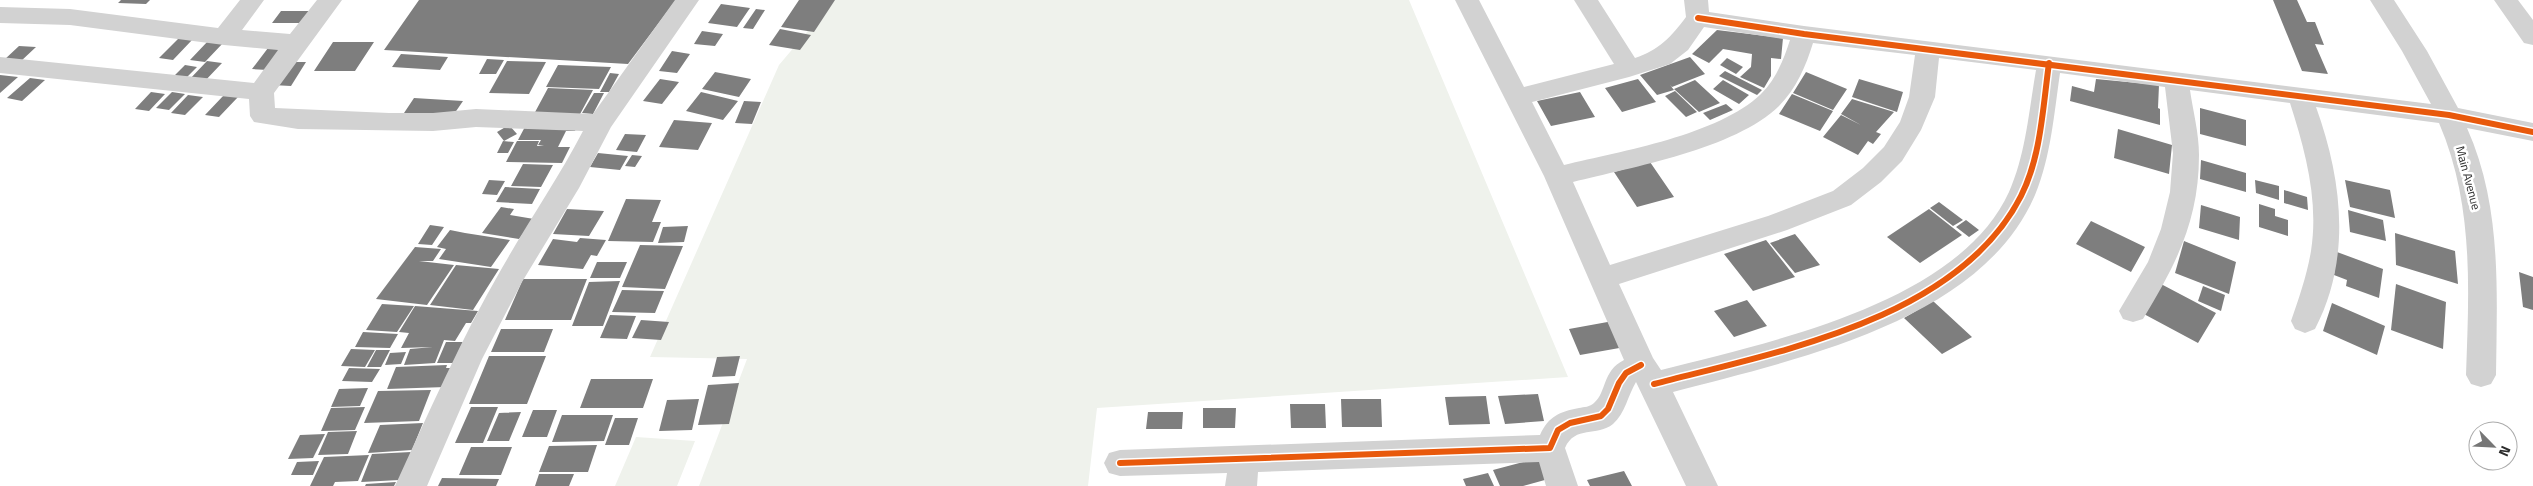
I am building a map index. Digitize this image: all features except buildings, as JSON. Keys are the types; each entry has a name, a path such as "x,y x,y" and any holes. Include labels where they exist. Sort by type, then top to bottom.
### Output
{"street":[{"path":"224,37 252,0"},
{"path":"262,104 296,43 330,0"},
{"path":"411,486 468,358 512,275 570,181 600,123 686,0"},
{"path":"1467,0 1557,176 1647,374 1702,486"},
{"path":"1586,0 1630,69"},
{"name":"Main Avenue","path":"2382,0 2398,23 2449,115 2469,172 2479,219 2482,285 2481,376"},
{"path":"2506,0 2533,37"},
{"path":"1518,97 1630,69 1661,58 1679,44 1697,9 1804,34 2048,62 2449,115 2533,132"},
{"path":"0,15 70,17 224,37 296,43"},
{"path":"1557,176 1704,136 1745,118 1769,100 1785,80 1796,59 1804,34"},
{"path":"1603,278 1778,223 1842,198 1872,175 1893,154 1912,124 1922,97 1928,49"},
{"path":"1562,486 1550,448 1558,430 1570,423 1601,416 1608,409 1619,383 1626,373 1647,374 1812,341 1918,297 1953,276 1981,252 2003,226 2021,197 2033,162 2040,129 2048,62"},
{"path":"0,65 262,104 298,120 434,122 476,118 600,123"},
{"path":"2133,311 2161,265 2175,229 2183,192 2186,153 2176,79"},
{"path":"2300,96 2314,137 2324,177 2327,226 2321,273 2305,321"},
{"path":"1120,463 1242,473 1550,448"}],"shaded area":[{"path":"834,0 1409,0 1568,377 1097,408 1088,486 699,486 747,359 650,357 779,65"},
{"path":"636,437 695,441 677,486 615,486"}],"cycle path":[{"path":"1698,18 1804,34 2049,63 2449,115 2533,132"},
{"path":"1654,384 1806,343 1860,323 1912,300 1958,271 1995,237 2021,196 2036,147 2049,63"},
{"path":"1120,463 1550,448 1558,430 1570,423 1601,416 1608,409 1619,383 1626,373 1641,365"}]}
